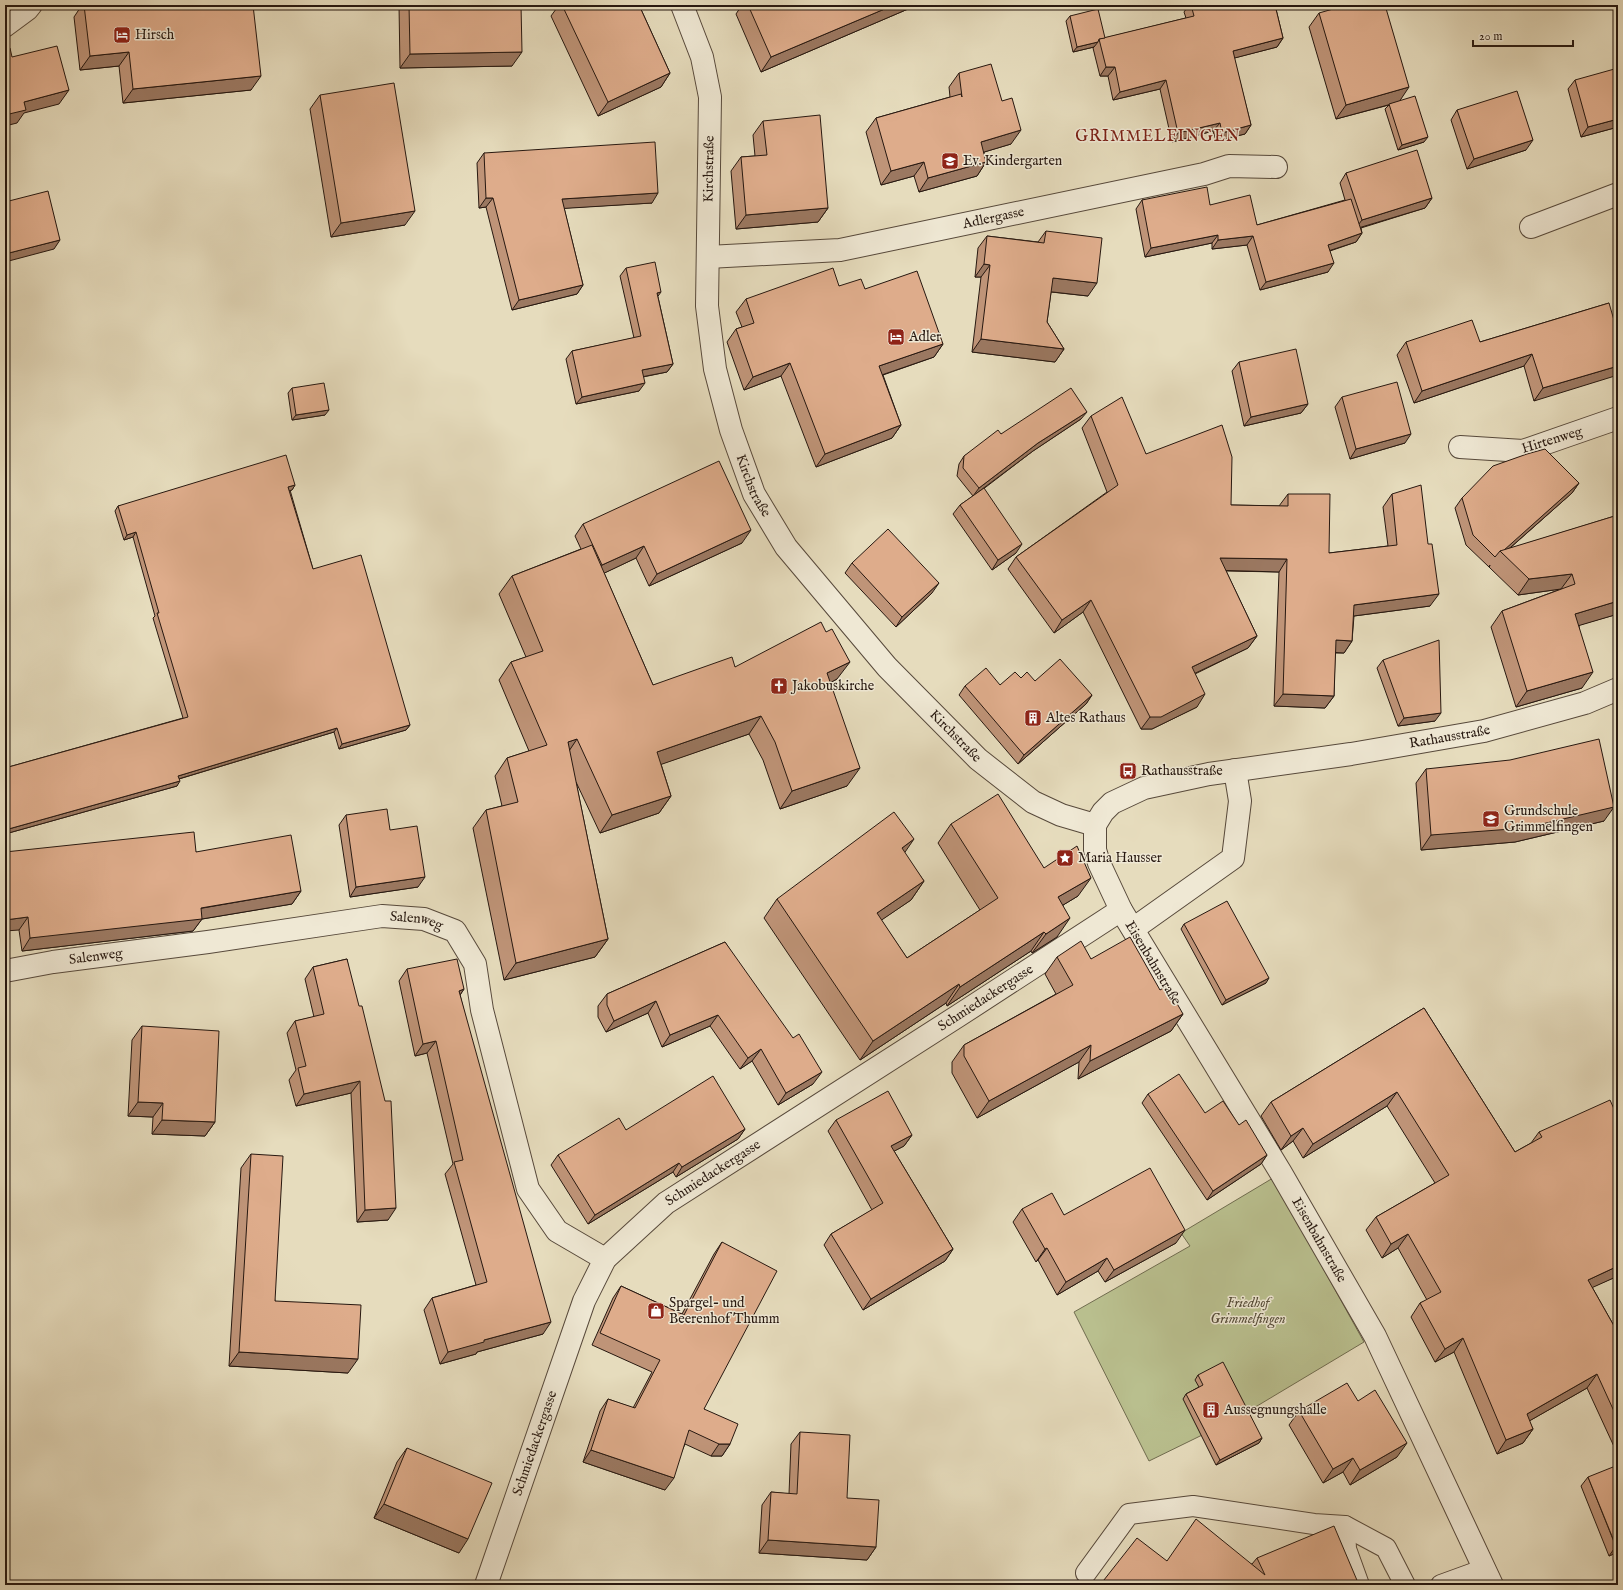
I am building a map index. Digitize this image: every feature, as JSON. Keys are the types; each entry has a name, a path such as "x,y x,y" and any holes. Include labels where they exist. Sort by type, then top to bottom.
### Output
{"street":[{"name":"Kirchstraße","path":"682,5 702,57 710,96 707,306 715,369 731,430 754,494 786,547 887,667 978,759 1033,802 1061,815 1095,825"},
{"name":"Adlergasse","path":"708,257 840,250 1204,174 1229,166 1276,168"},
{"path":"1531,227 1618,194"},
{"name":"Hirtenweg","path":"1460,447 1523,451 1618,418"},
{"name":"Rathausstraße","path":"1095,825 1103,812 1112,803 1144,788 1173,780 1351,754 1484,731 1585,703 1618,689"},
{"path":"1133,929 1233,858 1240,802 1234,770"},
{"path":"1095,825 1094,844 1099,863 1121,910"},
{"name":"Eisenbahnstraße","path":"1121,910 1280,1173 1374,1336 1488,1577"},
{"name":"Schmiedackergasse","path":"486,1585 584,1302 605,1259 666,1203 1121,910"},
{"name":"Salenweg","path":"5,971 53,962 208,942 382,916 424,919 455,932 475,964 482,1010 528,1189 557,1231 605,1259"}],"lane":[{"path":"5,27 28,10 32,5"},
{"path":"1086,1573 1129,1514 1193,1506 1314,1524 1344,1526 1386,1548 1405,1585"},
{"path":"1344,1526 1346,1549 1358,1585"},
{"path":"1441,1585 1488,1577"}],"green space":[{"name":"Friedhof Grimmelfingen","path":"1273,1178 1364,1342 1237,1418 1149,1461 1074,1312 1190,1246 1181,1233"}],"building":[{"path":"84,5 253,5 261,76 133,89 129,52 90,56"},
{"path":"409,5 521,5 522,52 410,54"},
{"path":"562,5 639,5 670,73 608,102"},
{"path":"748,5 894,5 771,57"},
{"path":"1191,5 1275,5 1283,38 1233,51 1251,125 1222,133 1220,123 1178,133 1166,80 1120,92 1115,67 1106,67 1099,39 1194,16"},
{"path":"1347,5 1385,5 1409,87 1346,105 1319,13"},
{"path":"1098,9 1105,38 1099,39 1098,42 1077,47 1070,16"},
{"path":"57,46 69,90 24,102 26,110 5,115 5,49 10,48 12,57"},
{"path":"991,64 1002,101 1012,98 1021,130 981,142 986,162 928,178 924,162 891,171 876,118 961,94 962,97 959,73"},
{"path":"1618,68 1618,119 1588,127 1575,80"},
{"path":"394,83 415,211 341,223 320,95"},
{"path":"1517,91 1533,140 1474,159 1457,110"},
{"path":"1415,96 1428,137 1402,145 1389,104"},
{"path":"820,115 828,208 746,215 741,157 767,155 763,121"},
{"path":"655,142 658,193 562,199 583,285 519,300 493,198 486,198 484,153"},
{"path":"1417,150 1432,198 1362,220 1346,173"},
{"path":"1207,187 1210,205 1250,195 1257,225 1351,199 1362,233 1328,245 1334,263 1266,282 1253,236 1218,240 1218,235 1151,248 1142,200"},
{"path":"48,191 60,240 5,254 5,202"},
{"path":"1046,231 1102,238 1097,283 1053,278 1047,322 1064,349 981,339 990,265 984,264 987,236 1044,243"},
{"path":"655,262 661,292 657,293 673,364 642,370 645,383 582,397 572,351 641,336 626,268"},
{"path":"833,268 839,286 861,279 865,289 917,271 943,344 879,366 901,425 825,454 790,363 753,377 736,329 754,323 746,299"},
{"path":"1609,303 1618,334 1618,366 1543,388 1532,354 1422,391 1406,342 1472,320 1480,342"},
{"path":"1296,349 1308,404 1251,417 1239,362"},
{"path":"1397,382 1411,434 1356,449 1342,397"},
{"path":"324,383 329,410 296,415 292,388"},
{"path":"1071,388 1087,412 1038,443 979,488 963,468 964,456 998,430 1001,434"},
{"path":"1122,397 1146,454 1222,425 1232,457 1231,505 1288,506 1288,494 1330,494 1329,553 1397,545 1392,494 1421,485 1428,544 1432,544 1439,594 1354,605 1352,641 1336,640 1334,696 1283,694 1287,559 1220,558 1257,636 1192,667 1205,694 1161,717 1150,717 1091,600 1062,620 1016,557 1118,485 1091,416"},
{"path":"1545,449 1579,483 1495,557 1473,535 1462,498 1493,466"},
{"path":"286,455 295,485 288,487 313,569 361,555 410,725 342,744 337,728 178,776 180,781 5,830 5,768 188,717 157,613 159,613 136,532 127,535 118,506"},
{"path":"719,461 751,530 657,574 644,546 602,565 583,524"},
{"path":"984,488 1022,544 998,560 960,505"},
{"path":"1618,515 1618,601 1575,614 1593,672 1527,691 1502,611 1575,584 1572,574 1529,579 1500,551"},
{"path":"888,529 939,583 902,617 852,563"},
{"path":"592,545 653,685 732,657 735,667 821,622 826,632 832,629 850,662 827,673 860,768 792,791 775,742 761,716 657,752 671,796 612,815 577,739 568,742 608,939 516,963 486,810 518,802 507,758 547,745 511,662 543,651 512,576"},
{"path":"1439,640 1441,713 1404,718 1383,660"},
{"name":"Altes Rathaus","path":"1060,659 1092,695 1024,755 965,686 986,668 1000,685 1015,672 1021,678 1027,672 1035,681"},
{"path":"1599,739 1614,807 1525,828 1431,835 1426,769 1510,760"},
{"path":"998,794 1044,868 1077,846 1091,878 1058,897 1070,918 1046,934 1044,932 960,987 959,984 873,1041 777,899 894,812 914,839 902,848 924,881 877,913 907,958 998,898 951,824"},
{"path":"387,809 390,830 417,826 425,877 356,887 346,815"},
{"path":"194,832 196,852 291,835 301,891 201,908 202,919 30,938 28,917 5,920 5,852"},
{"path":"1227,901 1269,978 1226,1000 1184,924"},
{"path":"1130,937 1160,990 1167,986 1183,1014 1090,1061 1091,1045 989,1101 964,1056 964,1045 1073,985 1057,957 1081,941 1091,959"},
{"path":"725,942 793,1038 799,1034 822,1072 786,1093 761,1049 748,1058 718,1015 670,1035 656,1001 614,1021 607,1005 607,994"},
{"path":"347,959 359,1006 362,1006 385,1101 391,1101 396,1208 365,1210 360,1081 304,1094 298,1068 306,1066 295,1021 324,1014 313,967"},
{"path":"457,959 464,989 459,991 551,1322 484,1340 484,1342 448,1352 432,1298 487,1282 454,1162 463,1160 436,1041 423,1044 407,969"},
{"path":"1424,1008 1515,1152 1542,1137 1539,1132 1610,1100 1618,1118 1618,1266 1588,1280 1618,1333 1618,1420 1597,1374 1527,1414 1533,1429 1506,1440 1463,1338 1445,1349 1420,1303 1441,1292 1408,1234 1391,1244 1376,1217 1449,1175 1397,1092 1313,1144 1303,1128 1291,1136 1271,1102"},
{"path":"142,1026 219,1031 215,1122 162,1120 163,1103 138,1102"},
{"path":"1179,1074 1205,1113 1223,1101 1239,1125 1246,1120 1267,1155 1213,1191 1148,1094"},
{"path":"713,1076 745,1129 682,1167 679,1163 595,1215 558,1155 619,1118 626,1130"},
{"path":"888,1091 912,1135 891,1146 953,1249 871,1299 831,1234 883,1203 836,1120"},
{"path":"251,1154 283,1156 275,1301 361,1305 358,1359 239,1352"},
{"path":"1150,1168 1185,1230 1114,1270 1107,1258 1066,1282 1047,1248 1045,1249 1022,1209 1052,1193 1064,1215"},
{"path":"722,1242 777,1271 704,1409 738,1424 730,1444 719,1444 689,1430 674,1478 591,1450 608,1399 635,1408 660,1360 600,1333 621,1286 684,1315"},
{"path":"1223,1362 1262,1438 1220,1460 1186,1394 1203,1385 1198,1375"},
{"path":"1347,1383 1358,1401 1375,1390 1407,1443 1360,1470 1353,1458 1333,1469 1299,1411"},
{"path":"800,1432 850,1435 847,1498 879,1500 876,1547 768,1540 771,1492 797,1494"},
{"path":"407,1448 492,1483 468,1539 384,1504"},
{"path":"1618,1465 1618,1545 1616,1546 1588,1477"},
{"path":"1196,1519 1265,1575 1257,1558 1334,1526 1359,1585 1100,1585 1137,1538 1167,1561"}],"place":[{"name":"Hirsch","path":"122,35"},
{"name":"Ev. Kindergarten","path":"950,161"},
{"name":"Adler","path":"896,337"},
{"name":"Jakobuskirche","path":"779,686"},
{"name":"Altes Rathaus","path":"1033,718"},
{"name":"Rathausstraße","path":"1128,771"},
{"name":"Grundschule Grimmelfingen","path":"1491,819"},
{"name":"Maria Hausser","path":"1065,858"},
{"name":"Spargel- und Beerenhof Thumm","path":"656,1311"},
{"name":"Aussegnungshalle","path":"1211,1410"}],"district":[{"name":"GRIMMELFINGEN","path":"1158,137"}]}
